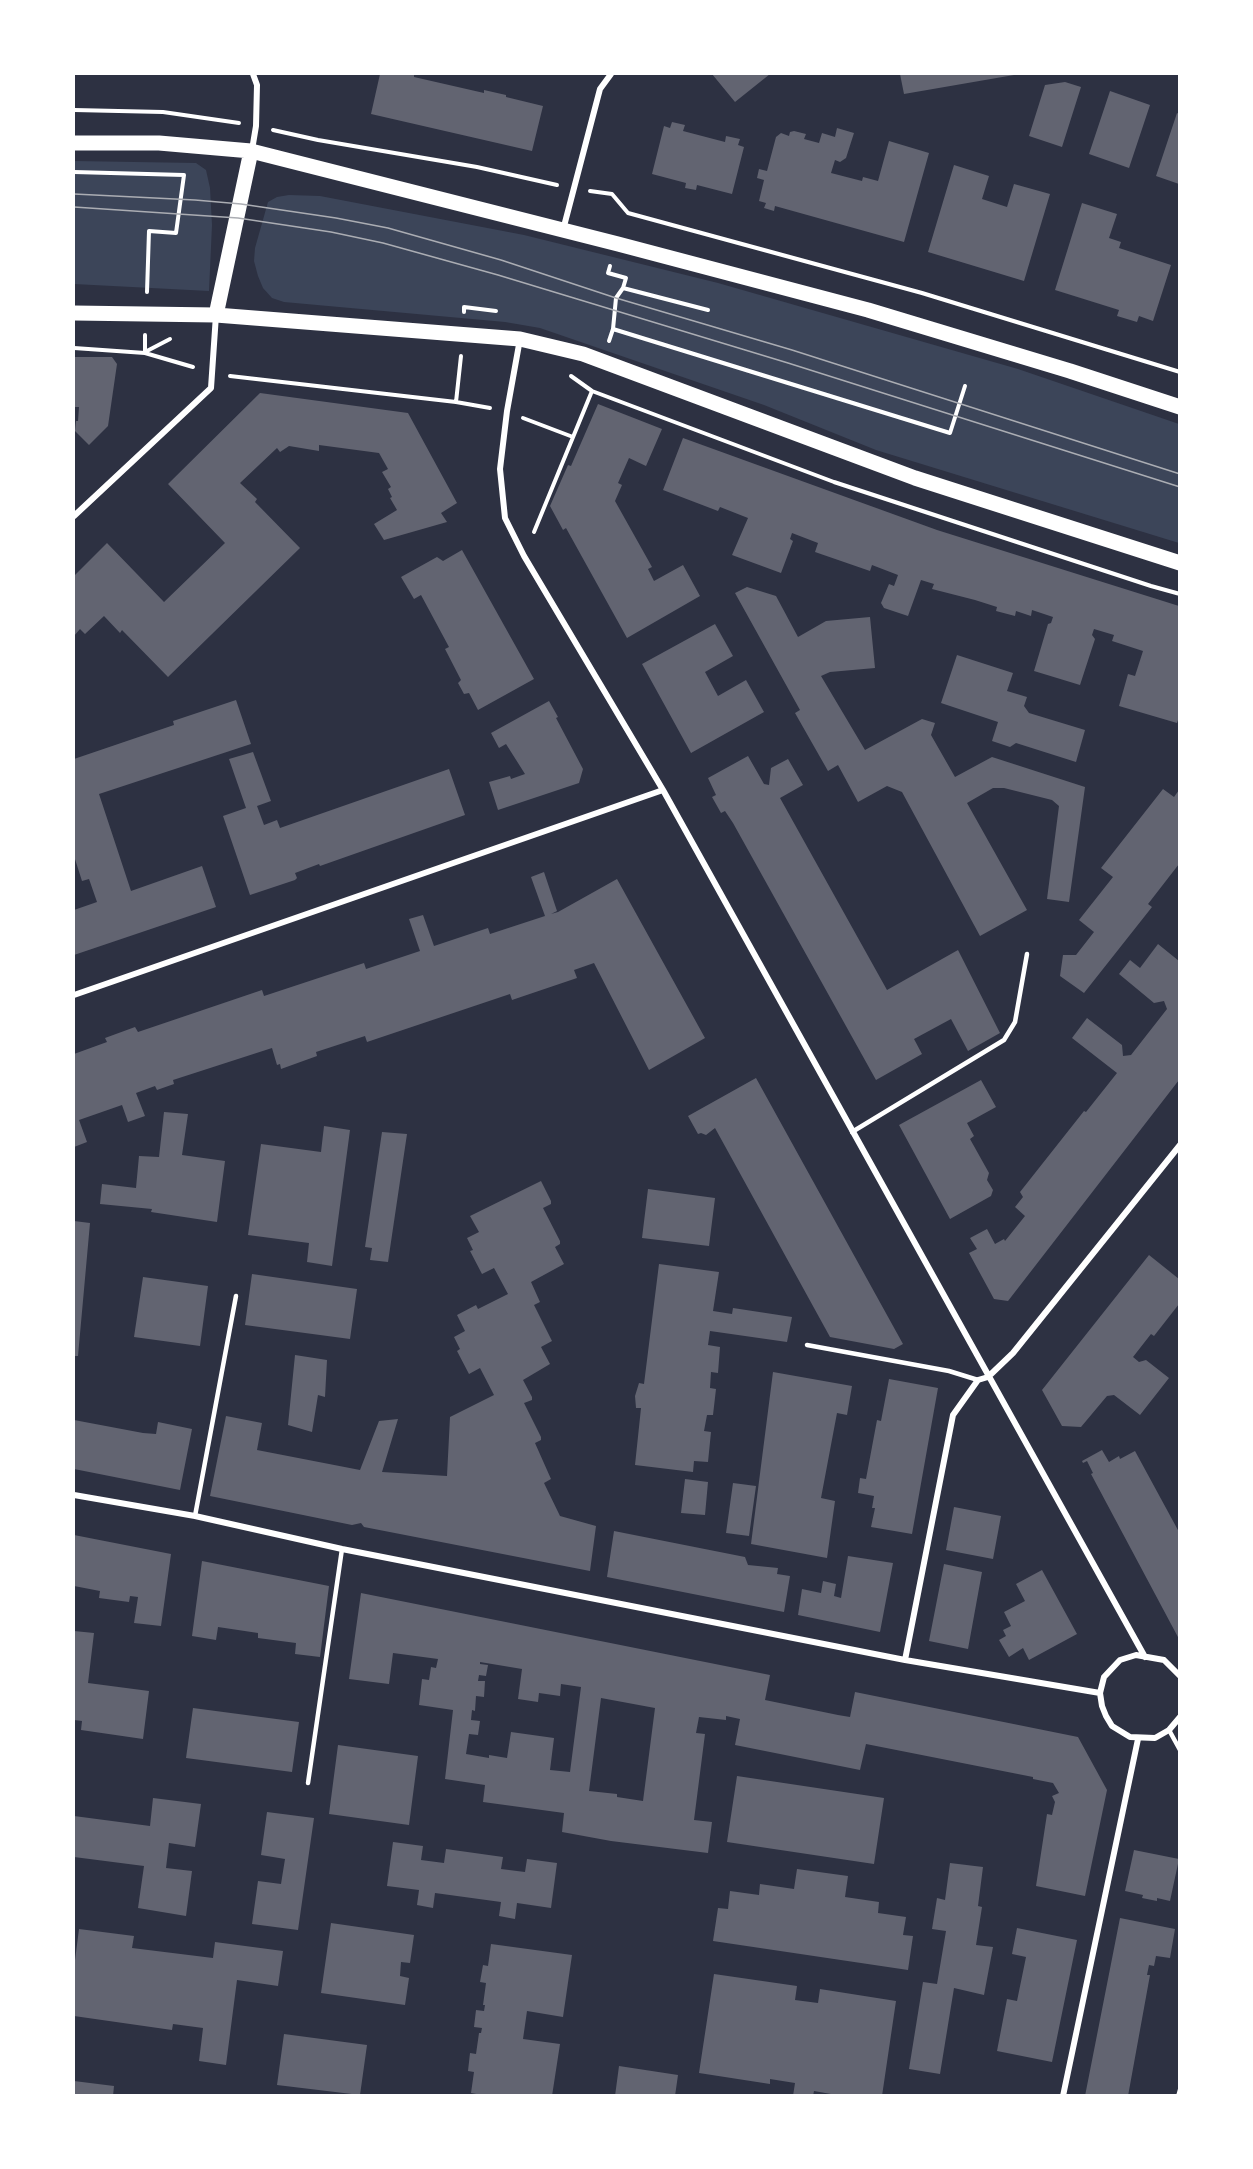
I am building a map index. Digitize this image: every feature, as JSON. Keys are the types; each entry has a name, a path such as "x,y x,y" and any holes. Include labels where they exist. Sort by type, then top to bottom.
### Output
{"main road":[{"path":"74,143 159,142 251,151 868,310 1070,371 1179,407"},
{"path":"216,315 251,151"},
{"path":"74,313 216,315 520,339 583,354 915,478 1179,562"}],"street":[{"path":"251,151 256,126 256,85 253,74"},
{"path":"563,230 600,89 611,74"},
{"path":"74,516 211,387 216,315"},
{"path":"520,339 500,469 505,518 524,556 663,790 1145,1657"},
{"path":"74,995 663,790"},
{"path":"905,1660 953,1415 978,1380 988,1377 1013,1353 1179,1145"},
{"path":"74,1495 195,1516 342,1549 905,1660 1100,1693"},
{"path":"1179,1676 1164,1660 1136,1655 1120,1660 1104,1677 1100,1693 1102,1706 1112,1726 1130,1737 1155,1738 1169,1730 1179,1717"},
{"path":"1063,2096 1138,1738"}],"lane":[{"path":"852,1132 1004,1040 1015,1022 1027,954"},
{"path":"195,1516 236,1296"},
{"path":"807,1345 949,1371 978,1380"},
{"path":"308,1783 342,1549"},
{"path":"1169,1730 1179,1750"}],"path":[{"path":"74,110 163,112 226,121"},
{"path":"281,132 477,167 536,181"},
{"path":"74,172 184,175 176,232 149,231 147,288"},
{"path":"612,194 628,213 922,293 1179,372"},
{"path":"625,221 628,213"},
{"path":"608,342 613,329 616,298 626,278 608,273 613,258"},
{"path":"623,288 708,310"},
{"path":"464,307 498,312"},
{"path":"613,329 950,433 965,386"},
{"path":"145,331 145,352"},
{"path":"74,348 145,352 187,365"},
{"path":"456,402 461,366"},
{"path":"237,378 456,402 490,408"},
{"path":"524,556 592,391 834,483 1179,594"},
{"path":"523,418 573,437"},
{"path":"1178,2096 1179,2089"}],"shaded area":[{"path":"74,161 196,163 206,170 210,188 212,225 209,291 74,284"},
{"path":"320,196 524,235 718,283 1018,369 1179,424 1179,543 876,450 764,405 540,328 505,322 284,302 272,298 263,288 258,276 254,261 255,248 268,202 277,197"}],"building":[{"path":"380,74 414,74 414,77 484,93 484,90 543,106 532,151 371,114"},
{"path":"712,74 770,74 735,102"},
{"path":"900,74 1014,74 1014,75 904,94"},
{"path":"1065,82 1081,87 1062,147 1029,136 1045,85"},
{"path":"1110,91 1150,105 1129,168 1089,154"},
{"path":"1177,113 1179,114 1179,184 1156,176"},
{"path":"672,122 685,125 683,131 725,142 726,136 740,139 738,145 744,147 732,194 697,185 696,190 685,188 686,183 652,174 664,126 670,128"},
{"path":"837,128 854,133 846,158 840,162 835,160 831,173 862,181 863,177 878,181 889,141 929,153 904,242 775,206 774,211 764,208 766,203 759,201 764,180 757,178 759,169 767,171 776,137 781,133 789,136 790,132 794,131 806,134 804,139 819,143 822,133 835,137"},
{"path":"954,165 989,176 982,199 1007,207 1014,184 1050,194 1024,281 928,252"},
{"path":"1082,203 1117,214 1109,238 1121,242 1119,248 1171,265 1153,321 1139,316 1137,322 1117,316 1119,310 1055,290"},
{"path":"74,357 112,357 117,364 108,426 89,445 75,431 79,407 74,407"},
{"path":"260,393 408,413 457,503 441,513 447,522 384,540 374,524 397,510 390,498 392,497 388,489 391,487 382,472 388,469 379,453 319,445 319,451 289,446 280,452 277,448 240,483 257,499 255,502 300,548 168,677 122,630 120,633 104,616 85,634 80,629 74,636 74,576 107,543 164,602 225,543 168,484"},
{"path":"598,404 662,429 646,466 629,458 618,483 622,485 615,501 652,567 648,569 654,581 683,565 700,596 627,638 566,528 563,530 550,506 568,465 571,466"},
{"path":"683,438 937,530 1179,606 1179,717 1177,723 1119,706 1128,674 1135,676 1143,651 1112,641 1114,635 1094,629 1092,635 1095,639 1080,685 1034,671 1048,624 1051,623 1053,617 1032,610 1031,616 1016,611 1015,616 996,611 997,607 932,589 934,584 921,580 908,616 884,608 881,603 889,584 894,586 898,575 872,565 870,571 815,552 818,543 792,533 790,539 793,541 781,573 732,555 748,518 720,507 718,511 663,490"},
{"path":"462,550 534,679 478,710 469,693 464,694 458,683 461,680 445,649 449,647 421,595 414,599 401,577 437,557 443,561"},
{"path":"747,587 776,596 798,637 826,621 870,617 875,668 830,672 821,676 865,750 922,719 935,723 931,735 955,777 992,757 1085,787 1069,902 1047,899 1059,806 1052,800 1004,788 993,788 967,803 1027,910 980,936 902,792 887,786 858,802 838,765 828,771 795,713 800,710 735,593"},
{"path":"715,624 733,656 705,672 718,696 746,680 764,712 691,753 642,664"},
{"path":"957,655 1013,673 1007,691 1027,697 1024,706 1029,713 1085,730 1076,762 1016,743 1010,747 992,741 998,722 941,703"},
{"path":"236,700 251,744 99,794 131,891 202,866 216,907 74,955 74,910 97,902 89,879 82,881 74,856 74,759 174,725 173,721"},
{"path":"549,701 583,769 579,783 498,810 489,782 510,776 511,779 525,774 506,744 499,748 491,733"},
{"path":"253,752 271,801 257,806 264,825 277,820 280,828 449,769 465,815 320,866 319,864 295,873 297,878 295,880 250,895 223,816 246,808 229,759"},
{"path":"748,756 764,784 769,785 771,768 788,759 803,785 780,798 887,990 958,950 1000,1033 968,1051 951,1019 914,1039 922,1054 876,1080 733,823 725,811 721,813 712,797 716,795 708,778"},
{"path":"1163,789 1174,797 1179,790 1179,864 1148,904 1152,907 1084,993 1060,976 1063,955 1076,955 1094,932 1079,920 1113,877 1101,868"},
{"path":"544,872 557,911 551,914 558,912 617,879 705,1038 649,1070 594,963 574,970 577,978 512,1000 510,994 367,1042 365,1036 316,1052 317,1056 281,1069 280,1064 277,1065 272,1048 173,1080 174,1084 157,1090 155,1086 136,1093 145,1116 128,1122 122,1105 79,1120 87,1142 74,1147 74,1054 107,1042 105,1038 135,1027 138,1032 262,990 264,996 364,963 366,969 420,951 409,919 423,915 434,946 488,928 490,934 545,916 531,877"},
{"path":"1158,944 1179,961 1179,1080 1008,1301 994,1299 969,1253 977,1249 970,1238 987,1229 995,1244 1004,1239 1005,1241 1025,1216 1015,1207 1023,1197 1020,1192 1117,1073 1072,1038 1087,1018 1122,1045 1123,1056 1131,1055 1167,1009 1164,1001 1154,1003 1119,974 1130,960 1140,968"},
{"path":"756,1078 903,1344 894,1349 830,1337 715,1128 706,1135 698,1134 688,1116"},
{"path":"981,1080 996,1107 967,1123 974,1136 970,1139 989,1173 987,1180 993,1190 991,1196 950,1219 899,1125"},
{"path":"164,1112 188,1114 182,1155 225,1161 217,1222 151,1212 152,1209 100,1204 102,1184 136,1188 139,1156 159,1157"},
{"path":"324,1126 350,1130 332,1266 307,1262 309,1243 248,1235 261,1144 321,1152"},
{"path":"382,1132 407,1134 388,1262 370,1260 372,1248 365,1247"},
{"path":"541,1181 551,1201 551,1204 543,1208 560,1241 560,1244 555,1247 564,1264 531,1282 540,1302 534,1305 552,1341 541,1347 550,1364 523,1380 532,1397 532,1400 524,1403 541,1437 541,1440 535,1443 551,1479 544,1483 560,1516 596,1526 590,1571 364,1527 361,1523 352,1525 210,1496 226,1416 262,1423 257,1450 360,1470 379,1421 398,1419 382,1472 447,1476 450,1417 494,1395 480,1368 469,1374 457,1351 460,1349 454,1337 465,1331 457,1315 476,1305 478,1309 508,1294 494,1268 482,1274 470,1251 473,1250 467,1238 479,1232 470,1216"},
{"path":"648,1189 715,1198 709,1246 642,1238"},
{"path":"74,1221 90,1223 78,1356 74,1356"},
{"path":"1149,1255 1179,1279 1179,1304 1154,1336 1151,1334 1133,1357 1139,1362 1146,1360 1169,1378 1140,1415 1114,1395 1107,1396 1081,1427 1062,1426 1042,1390"},
{"path":"659,1264 719,1272 713,1311 732,1314 733,1308 792,1317 787,1342 710,1331 708,1345 720,1347 718,1373 711,1372 710,1388 716,1389 713,1415 707,1415 704,1431 711,1432 708,1462 694,1461 693,1472 635,1465 641,1408 636,1408 635,1396 639,1383 644,1384"},
{"path":"252,1274 357,1289 350,1339 245,1325"},
{"path":"143,1277 208,1286 200,1346 134,1337"},
{"path":"295,1355 327,1360 325,1397 318,1395 312,1432 288,1425"},
{"path":"773,1372 852,1386 847,1415 837,1413 821,1498 835,1501 827,1558 751,1544"},
{"path":"889,1379 938,1388 912,1534 871,1527 875,1508 872,1508 874,1496 858,1493 860,1478 866,1479 877,1420 881,1421"},
{"path":"74,1420 156,1434 158,1422 192,1429 180,1490 74,1469"},
{"path":"1102,1450 1109,1462 1135,1451 1179,1532 1179,1639 1091,1474 1093,1473 1087,1461 1083,1463 1082,1461"},
{"path":"685,1479 708,1482 705,1515 681,1513"},
{"path":"733,1483 756,1486 749,1536 726,1533"},
{"path":"954,1507 1001,1516 993,1559 946,1550"},
{"path":"614,1531 745,1557 748,1565 778,1568 777,1574 790,1576 784,1612 607,1577"},
{"path":"74,1535 171,1554 161,1626 134,1623 138,1597 130,1596 129,1602 99,1598 100,1591 74,1586"},
{"path":"848,1556 893,1563 880,1632 798,1615 802,1589 821,1593 823,1581 836,1584 834,1596 841,1598"},
{"path":"202,1561 329,1586 320,1657 295,1654 296,1643 258,1638 258,1633 218,1627 216,1640 192,1636"},
{"path":"944,1564 982,1572 968,1649 929,1641"},
{"path":"1042,1570 1077,1634 1029,1660 1023,1648 1009,1657 999,1640 1006,1636 1003,1630 1011,1626 1004,1612 1025,1601 1016,1584"},
{"path":"361,1593 770,1675 765,1700 838,1715 850,1717 855,1692 1078,1737 1107,1790 1085,1896 1036,1886 1047,1814 1052,1815 1055,1802 1052,1796 1059,1793 1053,1783 1033,1779 1033,1777 866,1744 860,1770 735,1745 740,1719 726,1716 726,1720 699,1717 696,1733 705,1734 694,1820 712,1822 708,1853 611,1841 562,1832 564,1813 483,1802 485,1785 445,1779 453,1710 419,1705 422,1679 429,1680 431,1667 436,1668 438,1659 393,1653 389,1684 349,1679","holes":["480,1662 522,1669 518,1699 538,1702 539,1693 560,1696 561,1684 581,1687 570,1772 550,1770 554,1738 511,1732 507,1758 466,1754 469,1734 478,1735 480,1721 471,1720 472,1710 475,1711 476,1696 484,1697 485,1681 478,1681 479,1675 486,1676 488,1665 480,1664","601,1698 655,1708 643,1801 617,1797 617,1794 589,1791"]},
{"path":"74,1631 94,1633 88,1683 149,1691 143,1739 81,1730 82,1721 74,1720"},
{"path":"193,1708 299,1722 292,1772 186,1758"},
{"path":"338,1745 418,1756 409,1825 329,1814"},
{"path":"737,1776 884,1798 874,1864 727,1842"},
{"path":"153,1798 201,1804 195,1847 169,1843 166,1868 192,1871 186,1916 138,1908 144,1866 74,1857 74,1816 150,1826"},
{"path":"267,1812 314,1818 298,1930 252,1924 258,1881 281,1884 285,1859 261,1855"},
{"path":"393,1842 423,1846 421,1860 444,1863 446,1849 503,1857 501,1869 525,1872 527,1859 557,1863 551,1908 517,1903 515,1919 499,1916 501,1902 435,1893 433,1908 417,1905 419,1890 387,1886"},
{"path":"1134,1850 1179,1859 1170,1901 1142,1898 1143,1895 1125,1891"},
{"path":"950,1863 983,1867 978,1906 982,1907 976,1945 993,1947 984,1995 954,1988 940,2074 909,2069 923,1982 937,1984 946,1931 932,1929 937,1898 945,1900"},
{"path":"797,1869 848,1876 845,1897 879,1902 878,1913 906,1917 903,1935 913,1936 908,1970 713,1941 718,1908 728,1909 730,1891 759,1895 760,1884 794,1889"},
{"path":"1120,1918 1175,1929 1170,1958 1156,1956 1154,1966 1149,1965 1147,1975 1150,1975 1128,2096 1085,2096"},
{"path":"331,1923 414,1935 410,1963 401,1962 400,1976 409,1978 405,2005 321,1993"},
{"path":"1017,1928 1077,1940 1052,2062 997,2051 1007,1999 1017,2001 1026,1957 1012,1954"},
{"path":"79,1929 134,1936 132,1948 213,1958 215,1942 283,1951 278,1986 237,1980 226,2065 199,2061 203,2028 173,2024 172,2030 74,2016 74,1968"},
{"path":"491,1944 572,1955 563,2017 527,2011 523,2039 560,2044 552,2096 487,2096 471,2093 474,2072 468,2071 470,2053 476,2054 482,2028 474,2027 476,2010 484,2011 486,1983 480,1982 483,1965 488,1966"},
{"path":"714,1974 797,1986 795,2000 818,2003 820,1989 896,2001 882,2096 842,2096 814,2091 813,2096 793,2096 795,2083 770,2079 770,2084 699,2073"},
{"path":"284,2034 367,2045 360,2095 277,2085"},
{"path":"619,2066 678,2075 675,2096 615,2096"},
{"path":"74,2081 114,2086 113,2096 74,2096"}],"tram line":[{"path":"74,194 241,204 388,228 501,260 616,298 792,350 1180,474"},
{"path":"74,207 238,218 331,232 383,243 498,275 788,363 1180,487"}]}
